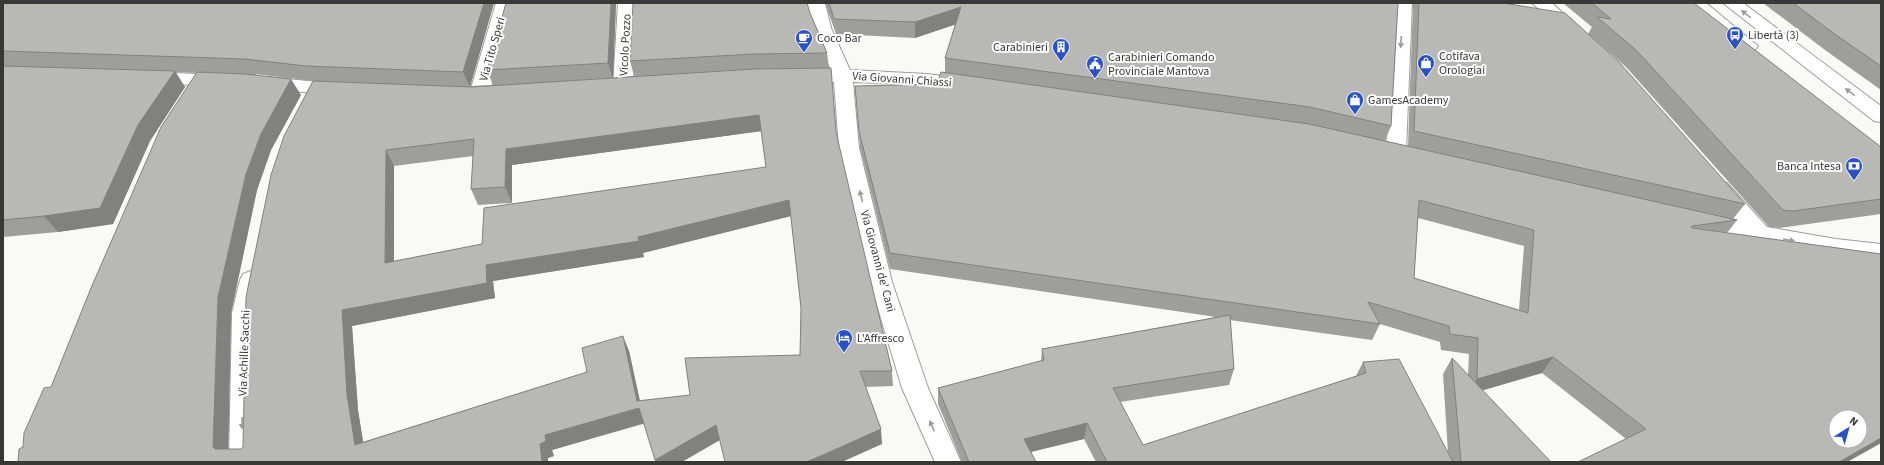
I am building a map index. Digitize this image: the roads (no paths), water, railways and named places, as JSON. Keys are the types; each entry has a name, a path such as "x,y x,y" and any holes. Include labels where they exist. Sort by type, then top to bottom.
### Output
{"street":[{"name":"Via Tito Speri","path":"479,94 505,3"},
{"name":"Vicolo Pozzo","path":"627,3 615,87 645,86"},
{"name":"Via Giovanni de' Cani","path":"816,3 822,28 843,76 849,148 881,282 915,388 948,462"},
{"path":"1396,152 1403,3"},
{"path":"1541,3 1585,42"},
{"path":"1695,3 1763,57"},
{"path":"1732,3 1881,116"},
{"name":"Via Giovanni Chiassi","path":"788,77 843,76 929,79 983,86"},
{"path":"130,78 244,82 310,98 354,90"},
{"path":"189,98 201,80"},
{"path":"1709,175 1761,235"},
{"path":"1684,217 1761,235 1836,248 1881,252"},
{"name":"Via Achille Sacchi","path":"242,462 244,313 255,260"}],"place":[{"name":"Libertà (3)","path":"1735,50"},
{"name":"Coco Bar","path":"804,53"},
{"name":"Carabinieri","path":"1061,62"},
{"name":"Cotifava Orologiai","path":"1426,78"},
{"name":"Carabinieri Comando Provinciale Mantova","path":"1095,79"},
{"name":"GamesAcademy","path":"1355,115"},
{"name":"Banca Intesa","path":"1854,181"},
{"name":"L'Affresco","path":"844,353"}]}
